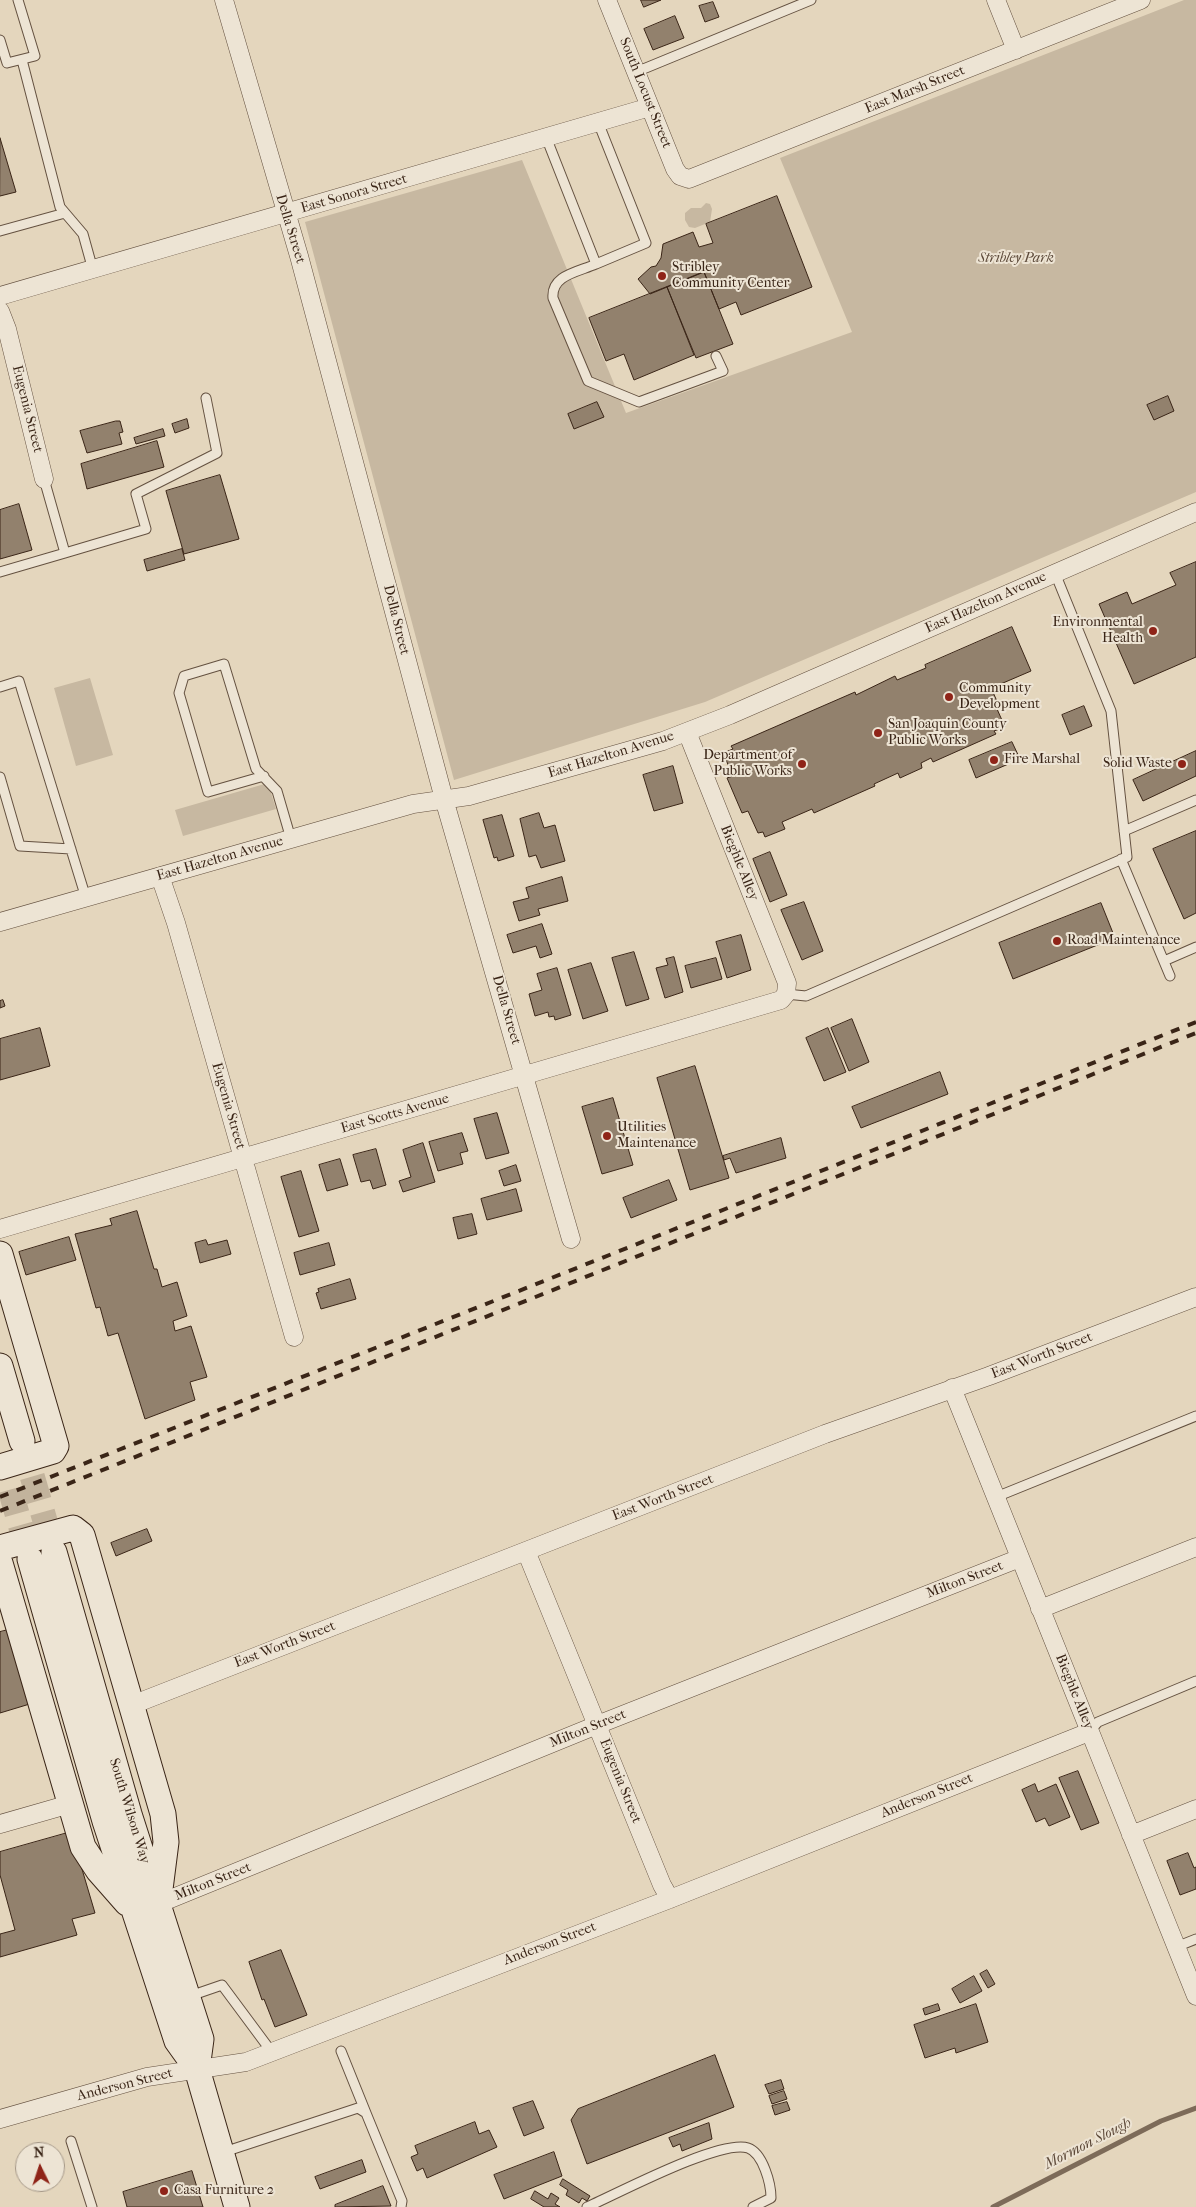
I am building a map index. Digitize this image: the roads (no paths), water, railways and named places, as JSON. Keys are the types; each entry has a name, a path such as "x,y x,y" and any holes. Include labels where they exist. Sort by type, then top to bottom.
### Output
{"main road":[{"path":"0,1254 56,1446 52,1451 0,1467"},
{"path":"0,1366 22,1441"},
{"path":"0,1548 73,1528 82,1534 163,1814 166,1842 158,1904"},
{"name":"South Wilson Way","path":"54,1552 129,1814 201,2039 197,2069"},
{"name":"South Wilson Way","path":"30,1559 105,1821 134,1912 177,2041 197,2069 237,2207"},
{"path":"0,1563 86,1854 134,1912"}],"street":[{"name":"Della Street","path":"224,0 356,466 444,799 572,1239"},
{"name":"South Locust Street","path":"607,0 676,169 680,176 689,180"},
{"path":"996,0 1016,50"},
{"name":"East Marsh Street","path":"689,180 1141,0"},
{"name":"East Sonora Street","path":"0,296 650,107"},
{"name":"Eugenia Street","path":"0,311 7,329 44,479"},
{"name":"East Hazelton Avenue","path":"0,922 413,804 469,796 663,741 1196,512"},
{"name":"Bieghle Alley","path":"687,732 787,983 786,994"},
{"name":"Eugenia Street","path":"160,876 176,923 294,1336"},
{"name":"East Scotts Avenue","path":"0,1229 777,1003 786,994"},
{"name":"East Worth Street","path":"132,1705 825,1434 989,1376 1196,1297"},
{"name":"Bieghle Alley","path":"952,1388 1196,1996"},
{"path":"1040,1609 1196,1547"},
{"name":"Eugenia Street","path":"526,1551 662,1885 670,1899"},
{"name":"Milton Street","path":"158,1904 597,1725 1020,1558"},
{"name":"Anderson Street","path":"0,2119 147,2077 246,2062 271,2050 670,1899 1089,1732"},
{"path":"0,1824 70,1804"},
{"path":"1131,1835 1196,1809"}],"lane":[{"path":"0,40 7,63 35,56 18,0"},
{"path":"636,72 811,0"},
{"path":"22,60 60,207 83,234 93,270"},
{"path":"598,122 646,242 558,280 553,288 553,298 588,381 640,402 723,372 716,356"},
{"path":"546,137 596,264"},
{"path":"0,231 64,212"},
{"path":"0,572 146,529 136,494 217,453 206,398"},
{"path":"44,479 65,553"},
{"path":"786,994 806,996 1127,857 1111,711 1055,573"},
{"path":"264,776 208,792 180,692 184,676 224,664 256,769 264,776 278,791 291,839"},
{"path":"0,687 19,681 86,898"},
{"path":"0,777 20,846 71,849"},
{"path":"1124,831 1196,800"},
{"path":"1121,859 1170,976"},
{"path":"1164,961 1196,947"},
{"path":"996,1497 1196,1416"},
{"path":"1089,1732 1098,1722 1196,1681"},
{"path":"1176,1946 1196,1939"},
{"path":"187,1997 222,1985 271,2050"},
{"path":"341,2051 402,2201 401,2207"},
{"path":"221,2153 349,2110 358,2108 366,2113"},
{"path":"71,2141 92,2207"},
{"path":"588,2207 694,2160 718,2151 746,2147 751,2149 761,2160 771,2191 771,2198 753,2207"}],"waterway":[{"name":"Mormon Slough","path":"993,2207 1161,2121 1196,2108"}],"tunnel":[{"path":"22,1441 54,1552"},
{"path":"0,1454 30,1559"}],"railway":[{"path":"0,1497 1196,1022"},
{"path":"0,1511 1196,1033"}],"place":[{"name":"Stribley Community Center","path":"662,276"},
{"name":"Environmental Health","path":"1153,631"},
{"name":"Community Development","path":"949,697"},
{"name":"San Joaquin County Public Works","path":"878,733"},
{"name":"Fire Marshal","path":"994,760"},
{"name":"Department of Public Works","path":"802,764"},
{"name":"Solid Waste","path":"1182,764"},
{"name":"Road Maintenance","path":"1057,941"},
{"name":"Utilities Maintenance","path":"607,1136"},
{"name":"Casa Furniture 2","path":"164,2191"}],"park label":[{"name":"Stribley Park","path":"1016,259"}]}
